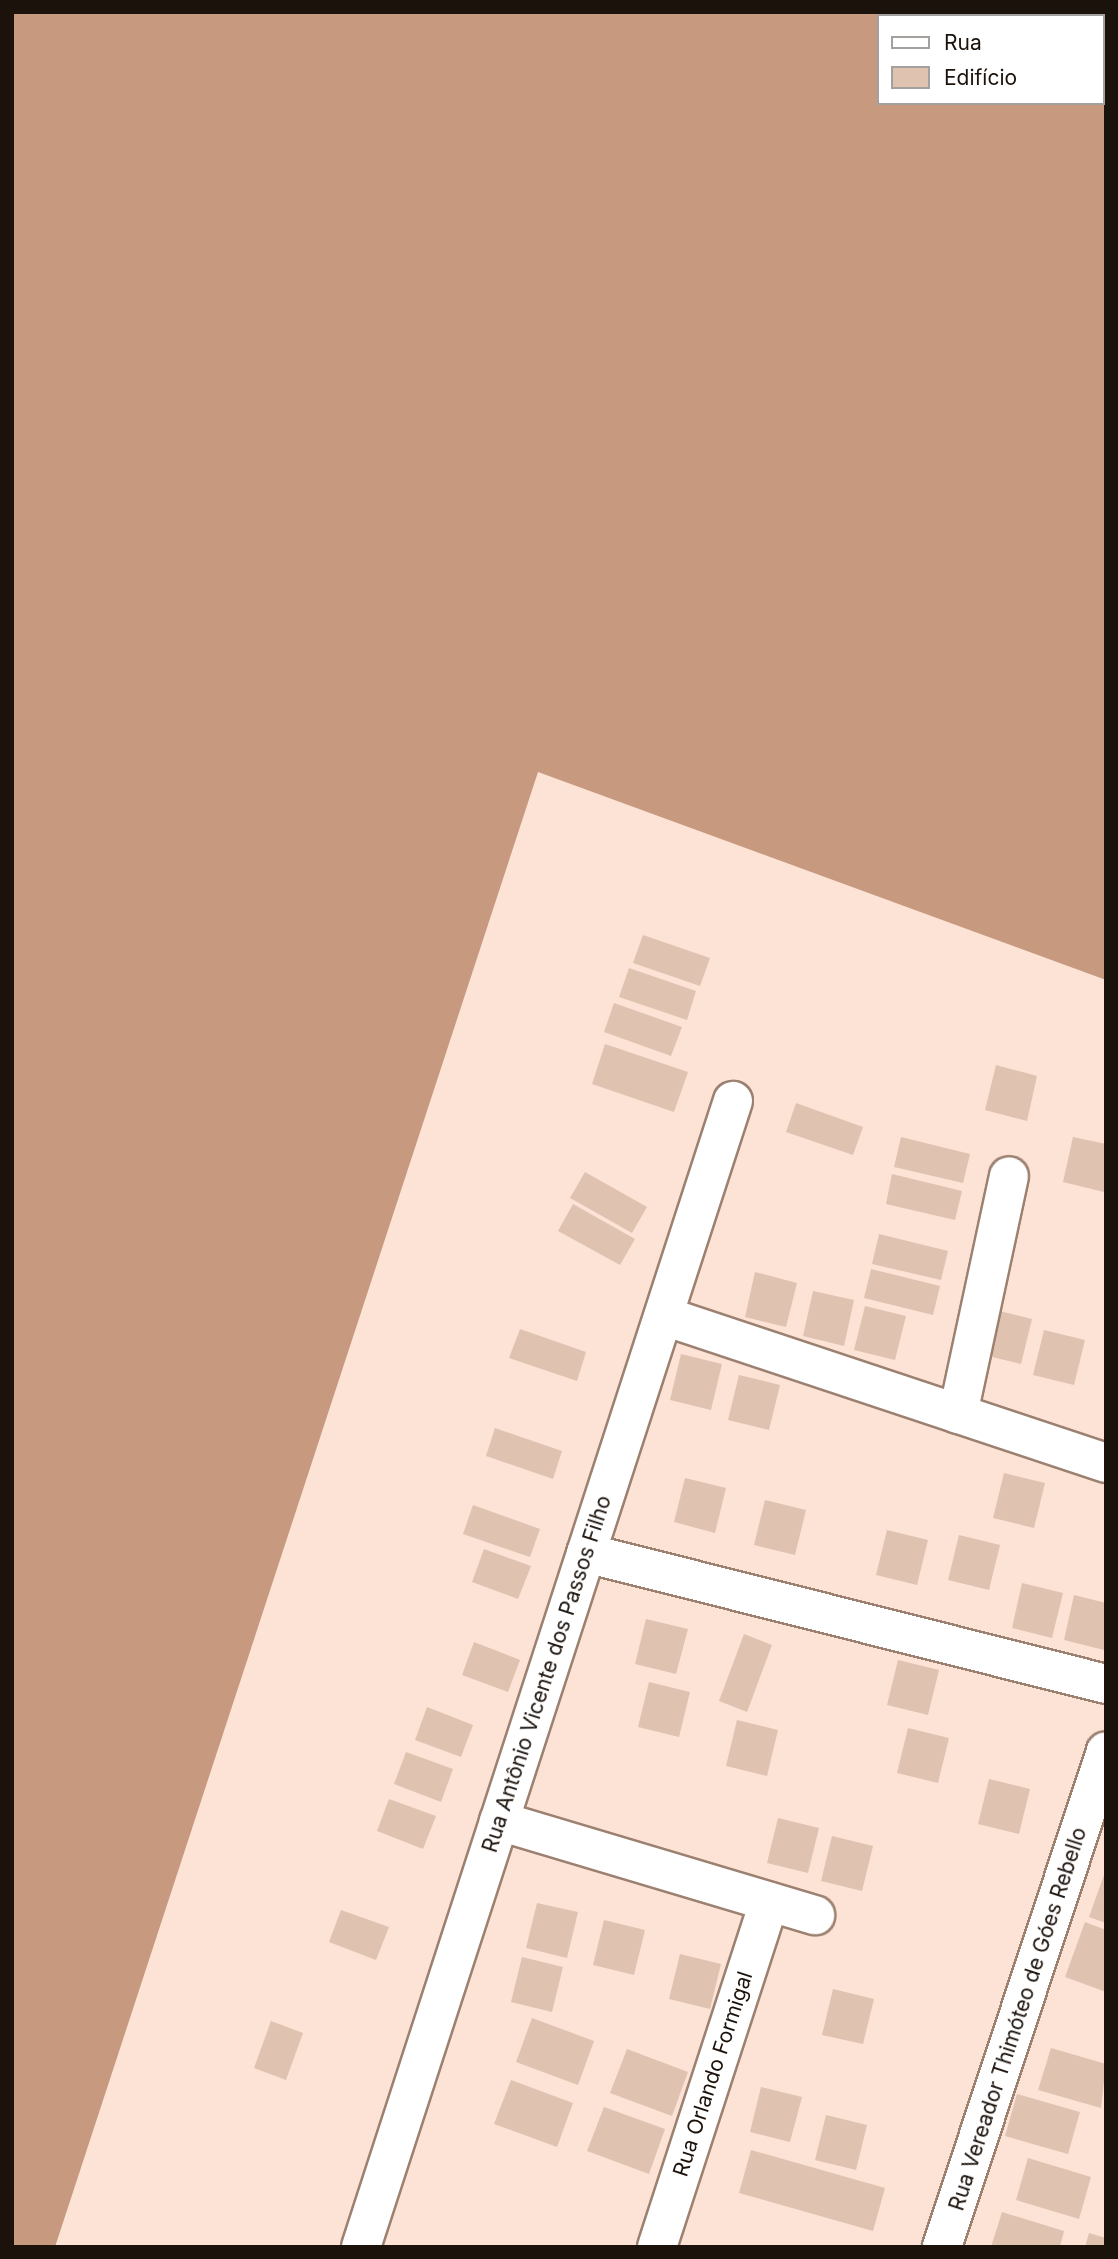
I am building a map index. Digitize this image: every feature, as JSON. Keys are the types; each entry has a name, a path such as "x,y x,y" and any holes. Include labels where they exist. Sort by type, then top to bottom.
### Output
{"street":[{"name":"Rua Antônio Vicente dos Passos Filho","path":"360,2247 733,1101"},
{"path":"958,1414 1009,1175"},
{"path":"664,1316 1106,1463"},
{"path":"586,1553 1106,1684"},
{"name":"Rua Vereador Thimóteo de Góes Rebello","path":"943,2247 1106,1751"},
{"path":"499,1821 815,1915"},
{"name":"Rua Orlando Formigal","path":"657,2247 769,1902"}],"shaded area":[{"path":"12,12 1106,12 1106,980 538,772 55,2247 12,2247"}],"building":[{"path":"643,935 710,958 700,986 633,963"},
{"path":"629,968 696,991 687,1020 619,997"},
{"path":"614,1003 682,1027 671,1056 604,1032"},
{"path":"605,1044 688,1072 674,1112 592,1084"},
{"path":"996,1065 1037,1076 1027,1121 985,1110"},
{"path":"796,1103 863,1127 853,1155 786,1132"},
{"path":"901,1137 970,1154 963,1183 894,1167"},
{"path":"1073,1137 1106,1144 1104,1192 1063,1182"},
{"path":"585,1172 647,1207 632,1233 570,1198"},
{"path":"892,1174 962,1191 955,1220 886,1204"},
{"path":"573,1204 635,1239 620,1265 558,1231"},
{"path":"879,1234 948,1251 941,1280 872,1264"},
{"path":"871,1269 940,1286 933,1315 864,1298"},
{"path":"755,1272 797,1283 786,1327 745,1317"},
{"path":"813,1291 854,1300 844,1346 803,1336"},
{"path":"865,1306 906,1316 895,1360 854,1350"},
{"path":"991,1309 1032,1319 1021,1364 980,1354"},
{"path":"520,1329 586,1352 577,1381 509,1358"},
{"path":"1044,1330 1085,1340 1074,1385 1033,1375"},
{"path":"681,1354 722,1364 711,1410 670,1400"},
{"path":"739,1375 780,1385 769,1430 728,1420"},
{"path":"495,1428 562,1451 553,1479 486,1456"},
{"path":"1004,1473 1045,1483 1034,1528 993,1518"},
{"path":"685,1478 726,1488 715,1533 674,1522"},
{"path":"765,1500 806,1510 795,1555 754,1545"},
{"path":"473,1505 540,1529 530,1557 463,1534"},
{"path":"887,1530 928,1540 917,1585 876,1575"},
{"path":"959,1535 1000,1545 989,1590 948,1580"},
{"path":"484,1549 531,1566 518,1599 472,1582"},
{"path":"1022,1583 1063,1593 1052,1638 1012,1628"},
{"path":"1074,1595 1106,1603 1104,1650 1064,1640"},
{"path":"646,1619 688,1629 676,1674 635,1664"},
{"path":"744,1634 772,1645 747,1712 719,1701"},
{"path":"474,1642 520,1660 508,1692 462,1675"},
{"path":"898,1660 939,1670 928,1715 887,1705"},
{"path":"649,1682 690,1692 679,1737 638,1727"},
{"path":"427,1707 473,1725 461,1757 415,1740"},
{"path":"737,1720 778,1730 767,1776 726,1766"},
{"path":"908,1728 949,1738 938,1783 897,1773"},
{"path":"406,1752 453,1769 441,1802 394,1784"},
{"path":"989,1779 1030,1789 1019,1834 978,1824"},
{"path":"389,1799 436,1816 423,1849 377,1831"},
{"path":"778,1818 819,1828 808,1873 767,1863"},
{"path":"832,1836 873,1846 862,1891 821,1881"},
{"path":"1106,1872 1106,1923 1089,1917"},
{"path":"537,1903 578,1912 567,1958 526,1948"},
{"path":"341,1910 389,1927 376,1960 329,1942"},
{"path":"604,1920 645,1930 634,1975 593,1965"},
{"path":"1085,1922 1106,1930 1106,1992 1065,1977"},
{"path":"680,1954 721,1964 710,2009 669,1999"},
{"path":"522,1957 563,1967 552,2012 511,2002"},
{"path":"833,1989 874,1999 863,2044 822,2035"},
{"path":"532,2018 594,2041 578,2085 516,2062"},
{"path":"271,2021 303,2033 286,2080 254,2068"},
{"path":"1051,2048 1106,2064 1101,2108 1038,2090"},
{"path":"627,2049 688,2072 672,2116 610,2093"},
{"path":"511,2080 573,2103 557,2147 494,2124"},
{"path":"761,2087 802,2097 790,2142 750,2132"},
{"path":"1017,2094 1080,2112 1068,2154 1005,2136"},
{"path":"604,2107 665,2129 649,2174 587,2151"},
{"path":"826,2115 867,2125 856,2170 815,2160"},
{"path":"751,2150 885,2188 873,2231 739,2193"},
{"path":"1028,2158 1091,2177 1079,2219 1016,2200"},
{"path":"1002,2212 1064,2231 1060,2247 991,2247"},
{"path":"1089,2233 1106,2238 1106,2247 1085,2247"}]}
